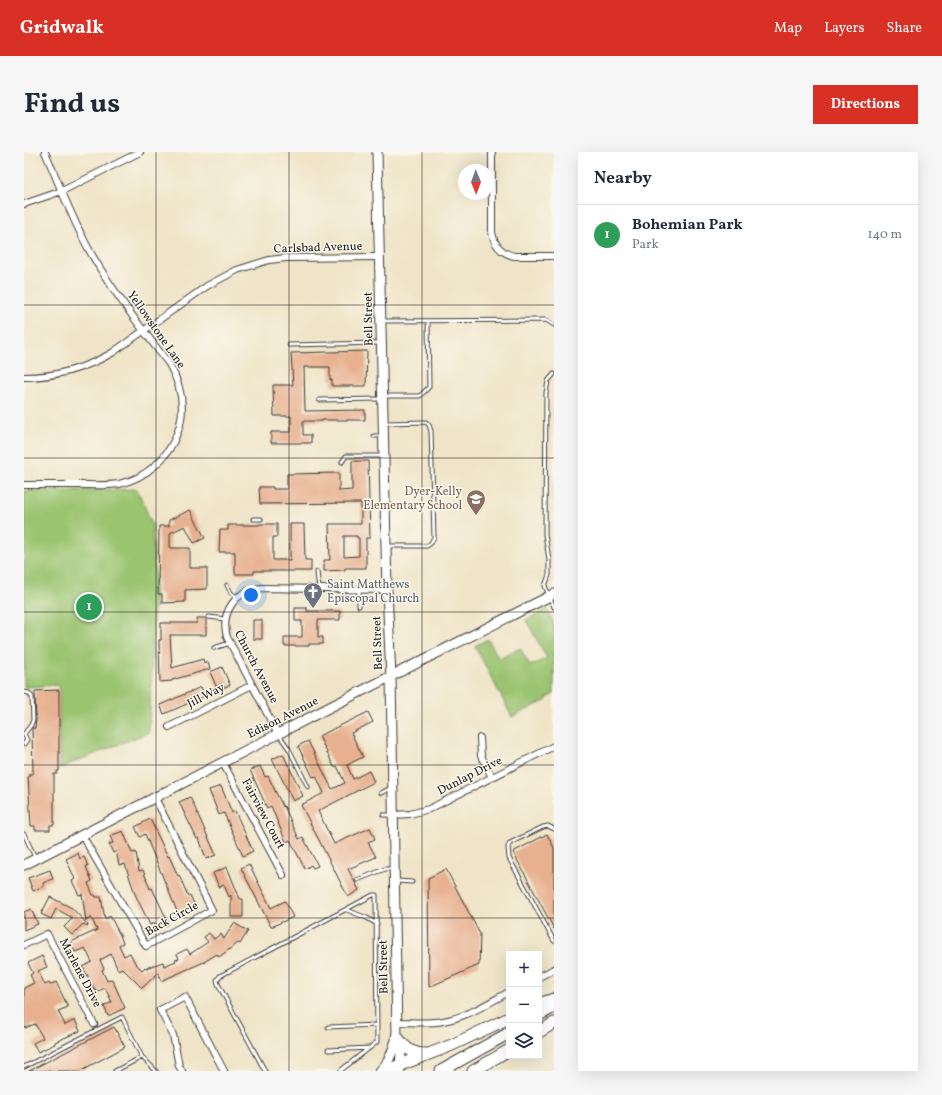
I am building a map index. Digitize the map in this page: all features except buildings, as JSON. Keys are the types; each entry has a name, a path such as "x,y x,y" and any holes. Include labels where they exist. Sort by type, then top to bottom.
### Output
{"highway":[{"path":"542,1003 554,999"},
{"path":"542,1014 554,1007"},
{"path":"385,1071 400,1068 506,1019"},
{"path":"542,1030 554,1023"},
{"path":"441,1071 506,1035"},
{"path":"397,1037 407,1049 417,1053 429,1054"},
{"path":"473,1071 506,1052"}],"street":[{"name":"Yellowstone Lane","path":"24,485 108,485 130,481 144,474 165,456 179,427 181,416 181,394 169,364 106,278 78,230 45,152"},
{"path":"24,204 62,191 140,152"},
{"name":"Bell Street","path":"377,152 384,423 379,436 384,456 391,677 397,1037 401,1051 400,1068"},
{"path":"492,152 492,232 495,242 502,251 509,255 554,256"},
{"name":"Carlsbad Avenue","path":"24,377 52,375 83,367 112,353 222,277 253,264 286,258 380,256"},
{"path":"237,597 244,592 255,588 285,585 319,589 388,590"},
{"name":"Edison Avenue","path":"24,865 552,595"},
{"name":"Church Avenue","path":"237,597 228,608 225,620 225,631 230,644 278,734"},
{"name":"Jill Way","path":"169,727 252,685"},
{"path":"480,738 481,756 492,777"},
{"name":"Dunlap Drive","path":"393,815 410,814 429,809 554,746"},
{"name":"Fairview Court","path":"224,763 282,875"},
{"name":"Back Circle","path":"82,834 146,946 212,910 155,798"},
{"name":"Marlene Drive","path":"24,945 47,934 94,1024"},
{"path":"542,975 554,969"},
{"path":"397,1022 431,1023 451,1020 465,1015 506,994"},
{"path":"182,1071 179,1066 173,1036 160,1010 186,997 224,1071"},
{"name":"Bell Street","path":"380,1071 389,1059 397,1037"}],"lane":[{"path":"381,321 546,320 554,324"},
{"path":"319,400 420,396 429,387 428,321"},
{"path":"289,345 382,343"},
{"path":"554,374 548,382 546,393 545,534 549,559 549,575 545,586 552,595 554,607"},
{"path":"384,423 426,422 429,425 431,431 434,537 431,543 427,546 386,546"},
{"path":"342,462 346,456 384,456"},
{"path":"253,519 261,519"},
{"path":"318,572 319,589"},
{"path":"227,585 231,592 237,597"},
{"path":"359,589 359,606"},
{"path":"209,617 225,620"},
{"path":"214,648 230,644"},
{"path":"24,692 29,693 32,697 33,720 31,726 24,734 27,740 24,744"},
{"path":"278,734 289,749 308,786"},
{"path":"381,793 393,787"},
{"path":"383,815 393,815"},
{"path":"554,829 548,826 543,827 510,843 508,847 509,858 554,941"},
{"path":"24,834 36,859"},
{"path":"357,880 385,869 394,869"},
{"path":"394,881 412,882"},
{"path":"265,1071 217,980 220,976 373,895 376,895 377,1042 340,1071"},
{"path":"347,910 367,918 377,924"},
{"path":"24,1067 122,1018 142,1058 156,1071"},
{"path":"328,1027 377,1025"},
{"path":"328,1050 370,1048"},
{"path":"115,1071 142,1058"}],"green space":[{"path":"137,489 152,524 155,578 149,732 60,768 58,685 24,687 24,491"},
{"path":"547,609 554,624 554,694 547,698 547,700 512,717 475,646 488,639 499,659 520,648 530,666 547,658 526,620"}],"place":[{"name":"Dyer-Kelly Elementary School","path":"476,516"},
{"name":"Bohemian Park","path":"89,607"},
{"name":"Saint Matthews Episcopal Church","path":"313,609"}]}
